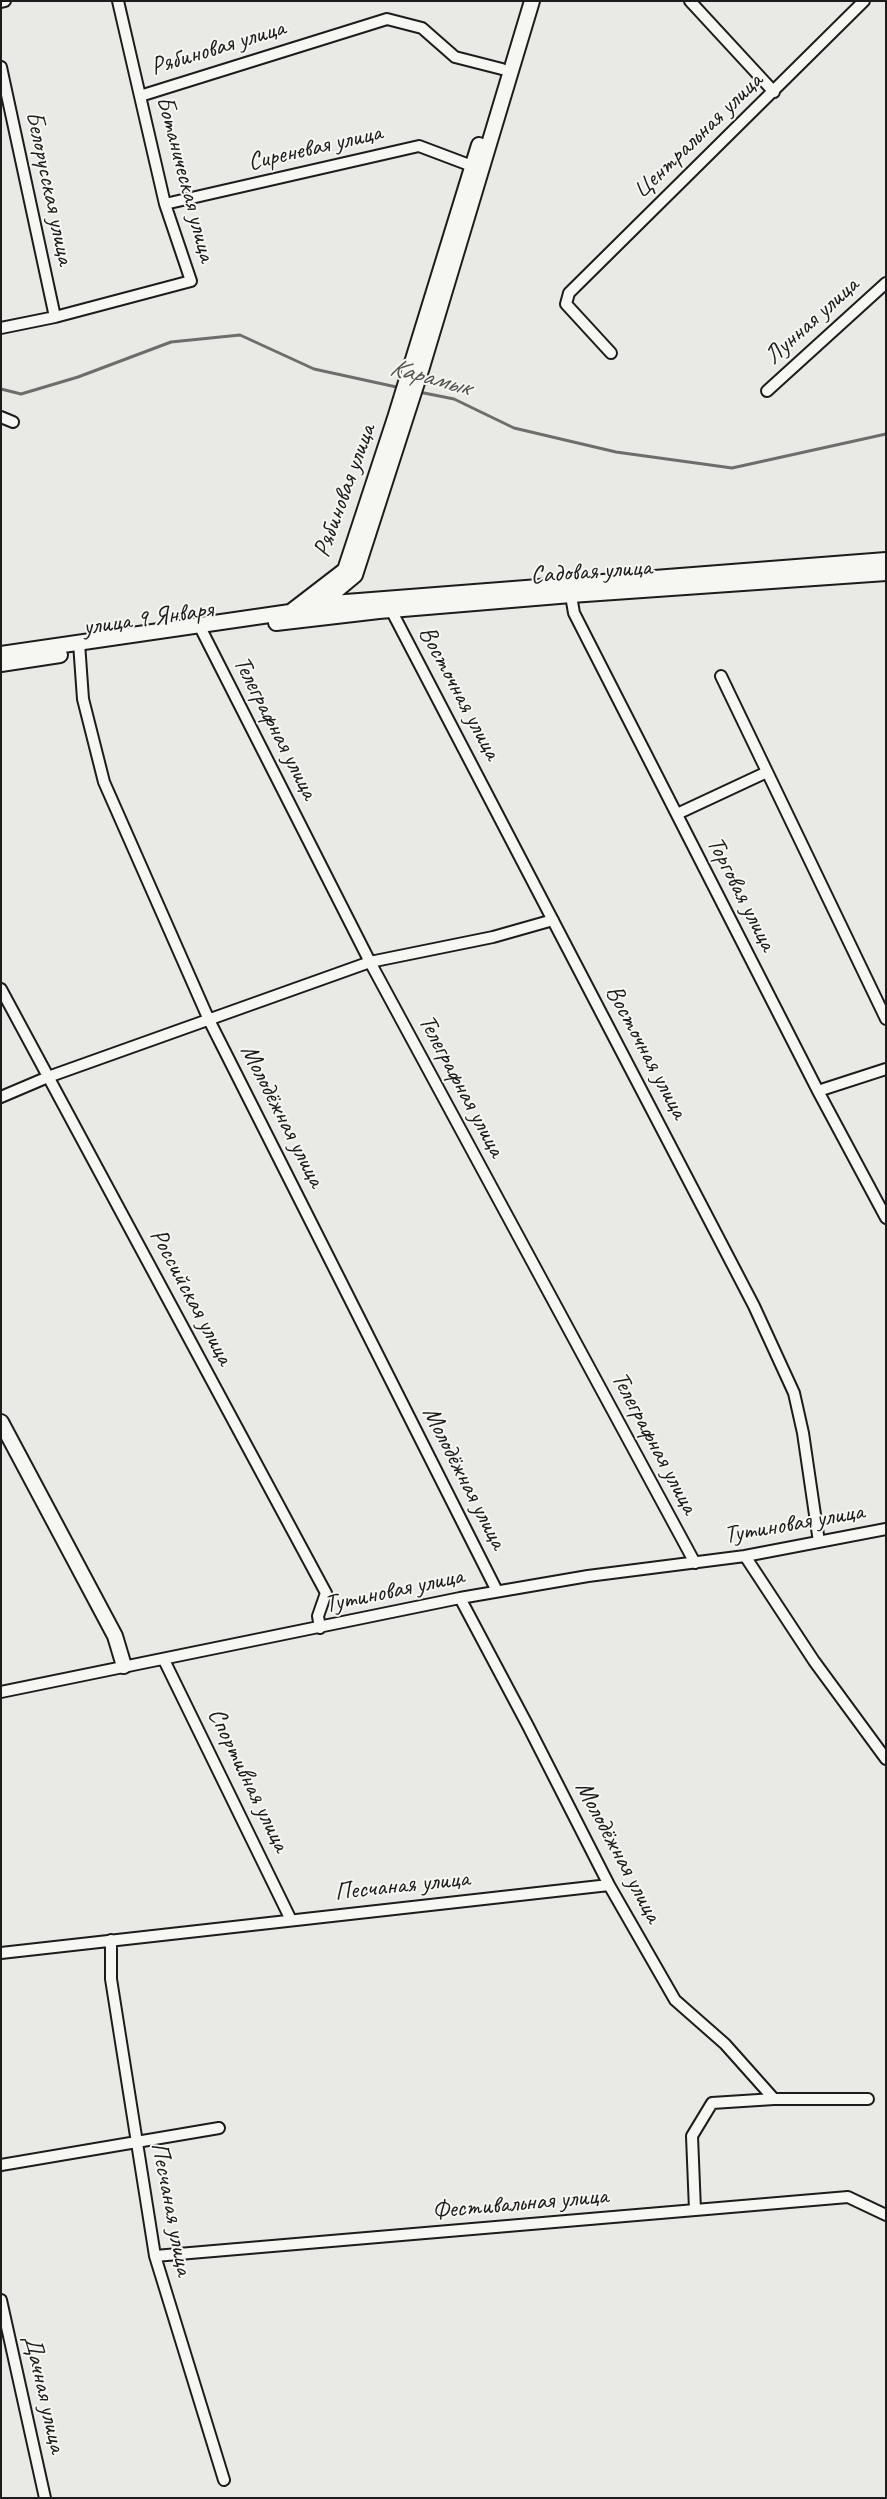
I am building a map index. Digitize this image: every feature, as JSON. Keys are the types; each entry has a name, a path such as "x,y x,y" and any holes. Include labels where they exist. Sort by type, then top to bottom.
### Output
{"main road":[{"path":"417,366 472,166 522,1"},
{"path":"417,366 532,1"},
{"name":"Рябиновая улица","path":"296,616 344,570 400,419 417,366"},
{"path":"296,616 318,606 355,575 400,419"},
{"name":"Садовая улица","path":"296,616 388,605 886,560"},
{"name":"Садовая улица","path":"570,590 886,573"},
{"path":"318,606 388,605"},
{"name":"улица 9 Января","path":"1,654 79,647 296,616"},
{"name":"улица 9 Января","path":"1,664 79,647"},
{"path":"1,1422 115,1636 124,1666"}],"street":[{"name":"Ботаническая улица","path":"55,318 190,281 165,204 118,1"},
{"path":"690,1 774,92"},
{"name":"Центральная улица","path":"611,353 566,304 569,293 864,1"},
{"name":"Рябиновая улица","path":"140,96 387,19 422,28 455,57 502,68"},
{"name":"Белорусская улица","path":"1,68 55,318"},
{"name":"Сиреневая улица","path":"165,204 419,146 472,166"},
{"name":"Лунная улица","path":"766,391 886,283"},
{"path":"1,328 55,318"},
{"path":"1,417 14,422"},
{"name":"Торговая улица","path":"570,590 574,613 818,1091 886,1218"},
{"name":"Восточная улица","path":"388,605 754,1306 794,1393 803,1433 819,1542"},
{"name":"Телеграфная улица","path":"201,630 370,962 695,1563"},
{"name":"Молодёжная улица","path":"79,647 82,699 104,782 208,1020 497,1591"},
{"path":"721,676 886,1019"},
{"path":"677,814 767,772"},
{"path":"1,1097 48,1077 370,962 493,937 553,920"},
{"name":"Российская улица","path":"1,989 326,1593 318,1616 320,1628"},
{"path":"818,1091 886,1069"},
{"name":"Тутиновая улица","path":"1,1692 497,1591 588,1576 745,1556 886,1529"},
{"path":"745,1556 814,1661 886,1759"},
{"name":"Молодёжная улица","path":"460,1598 609,1885 674,2000 725,2044 774,2099"},
{"name":"Спортивная улица","path":"164,1660 291,1920"},
{"name":"Песчаная улица","path":"1,1953 609,1885"},
{"name":"Песчаная улица","path":"111,1940 111,1979 135,2142 155,2256 224,2480"},
{"path":"695,2210 692,2136 712,2103 774,2099 868,2099"},
{"path":"1,2165 219,2128"},
{"name":"Фестивальная улица","path":"155,2256 848,2198 886,2215"},
{"name":"Дачная улица","path":"1,2300 45,2498"}],"waterway":[{"name":"Карамык","path":"1,389 21,394 78,377 171,342 240,335 314,369 401,388"},
{"name":"Карамык","path":"419,392 454,399 514,428 616,452 732,468 886,434"}]}
